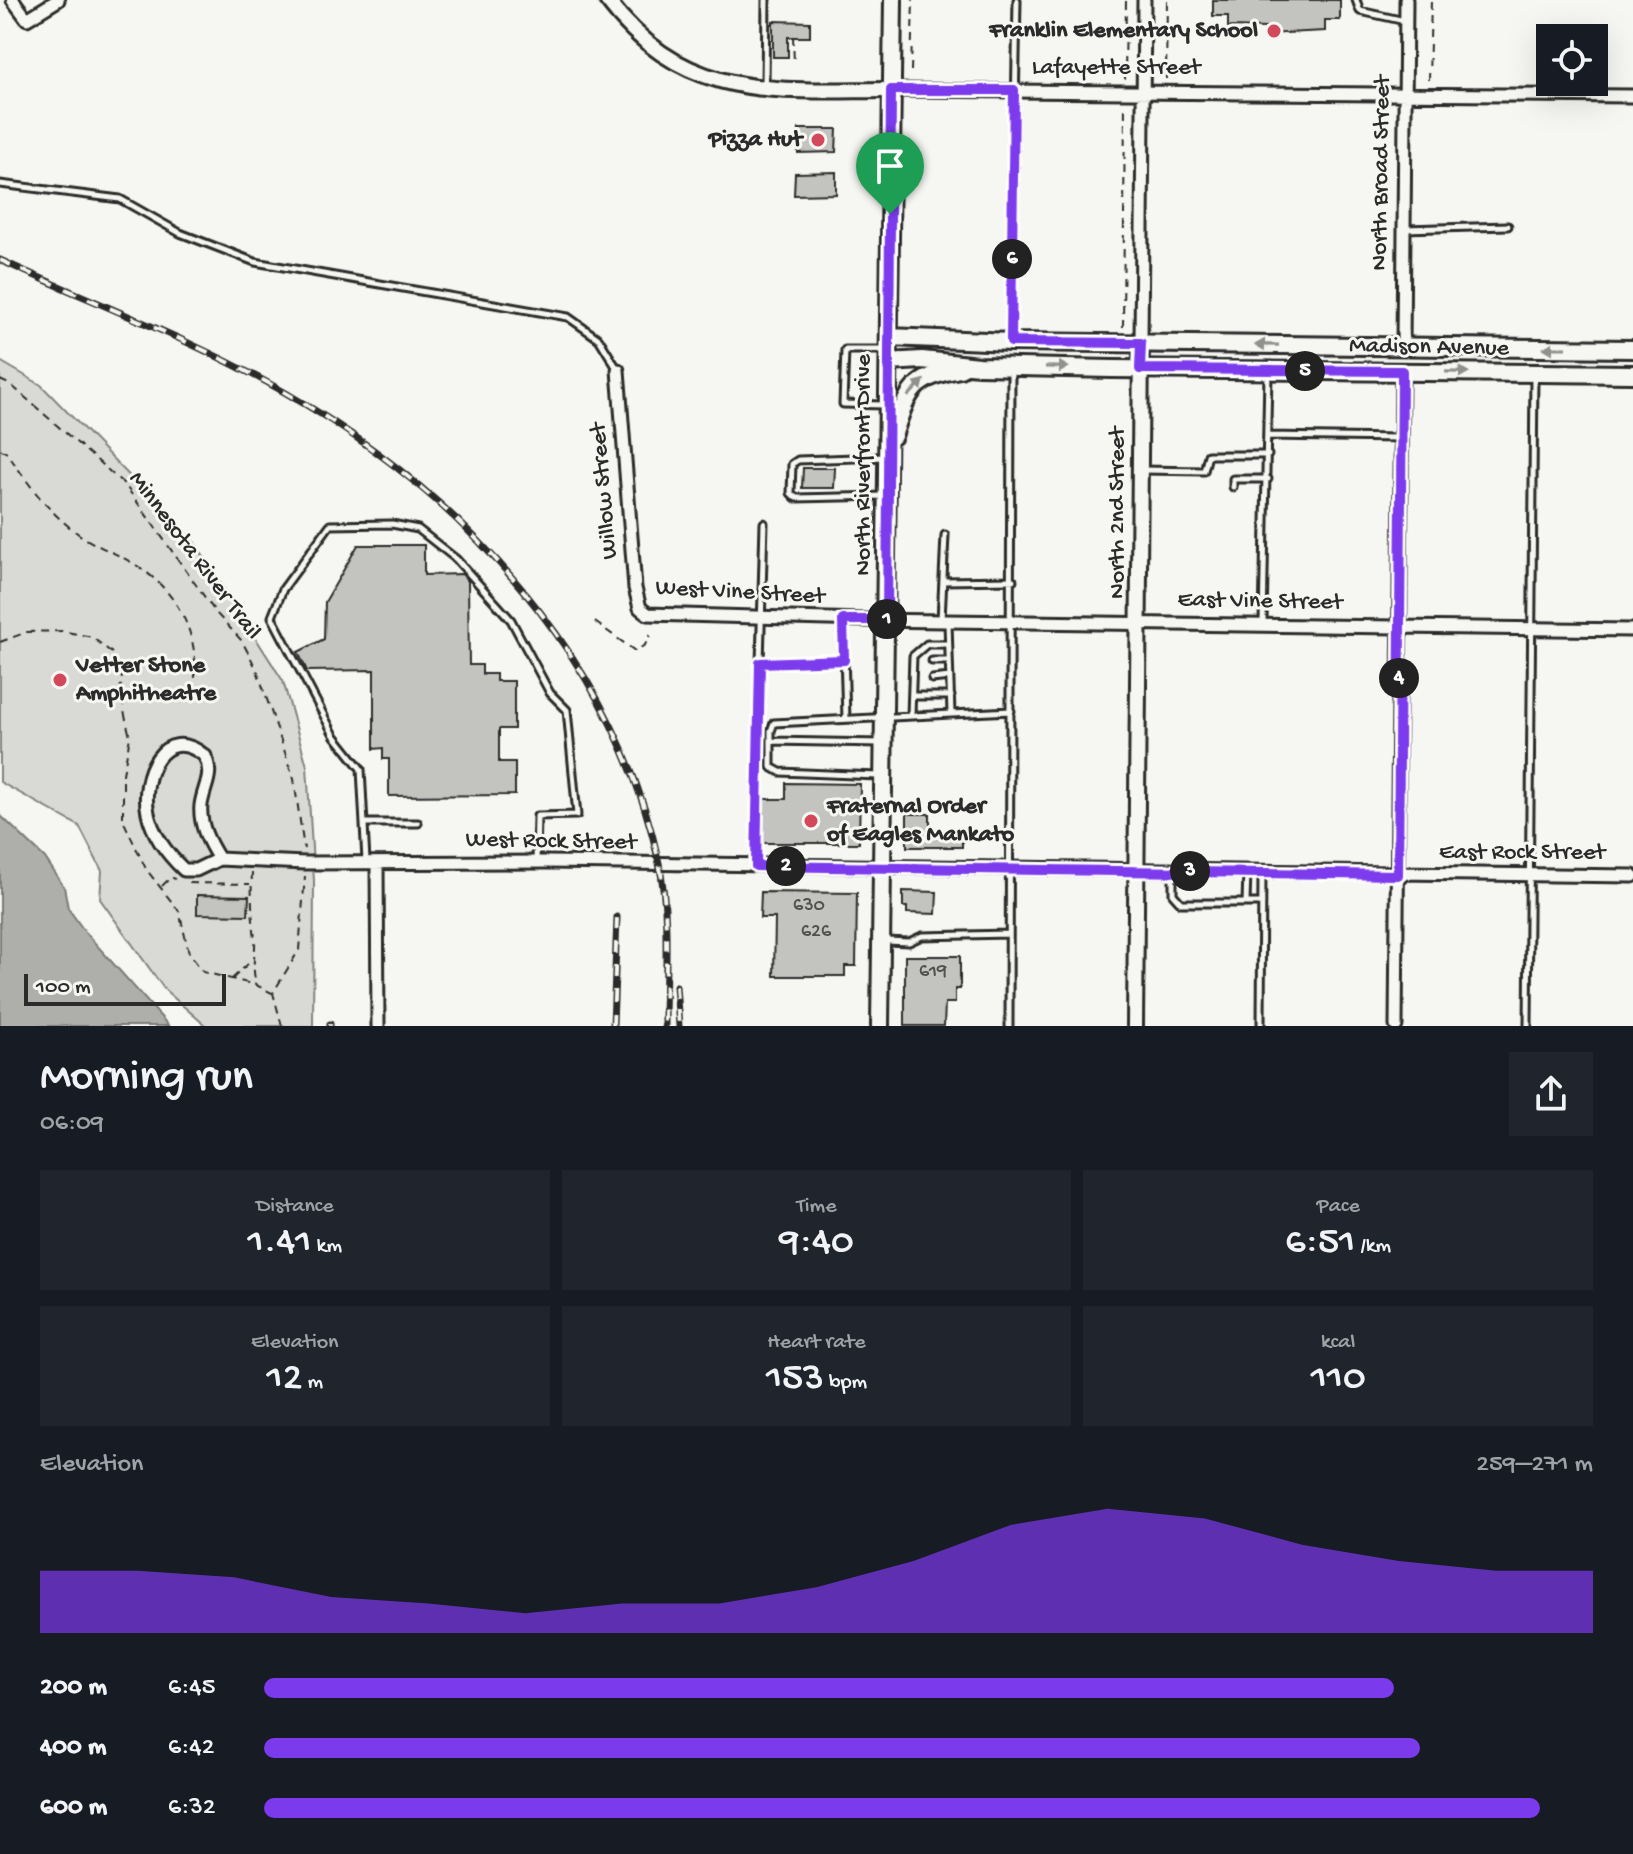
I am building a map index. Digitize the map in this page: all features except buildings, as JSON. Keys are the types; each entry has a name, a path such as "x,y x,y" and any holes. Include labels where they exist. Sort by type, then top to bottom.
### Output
{"main road":[{"name":"North Riverfront Drive","path":"880,1026 893,0"},
{"name":"Madison Avenue","path":"889,350 1011,342 1633,349"},
{"name":"Madison Avenue","path":"889,350 922,360 979,366 1633,374"},
{"path":"889,453 905,401 915,385 930,375 979,366"}],"street":[{"path":"13,0 27,19 58,0"},
{"name":"Lafayette Street","path":"607,0 636,34 687,69 735,86 765,89 1633,96"},
{"name":"North 2nd Street","path":"1135,1026 1141,622 1140,369 1146,90 1144,0"},
{"name":"North Broad Street","path":"1403,347 1406,0"},
{"name":"Willow Street","path":"618,370 635,588 640,608"},
{"path":"1396,1026 1402,371"},
{"name":"West Vine Street","path":"640,608 659,616 887,620"},
{"name":"East Vine Street","path":"887,620 1633,630"},
{"name":"West Rock Street","path":"219,859 202,822 201,805 211,770 205,756 183,746 170,749 155,758 149,772 147,811 153,831 184,870 196,870 219,859 305,863 536,862 882,868"},
{"path":"371,863 378,1026"},
{"name":"East Rock Street","path":"882,868 1633,876"}],"lane":[{"path":"765,89 766,0"},
{"path":"1011,342 1017,0"},
{"path":"1356,0 1360,11 1406,22"},
{"path":"0,184 120,199 180,233 255,262 568,317 599,339 618,370"},
{"path":"1403,229 1508,226"},
{"path":"889,350 845,350 843,404 889,405"},
{"path":"1009,1026 1007,869 1013,580 1011,366"},
{"path":"1263,624 1269,370"},
{"path":"1528,1026 1534,373"},
{"path":"1268,436 1402,438"},
{"path":"888,496 796,498 791,493 792,464 798,460 889,453"},
{"path":"1140,470 1204,471 1208,455 1268,455"},
{"path":"1233,487 1233,479 1268,479"},
{"path":"756,866 764,523"},
{"path":"371,863 364,823 361,769 334,735 272,617 283,589 330,525 392,524 418,529 456,559 511,620 550,693 567,710 577,815 537,816 536,862"},
{"path":"945,535 944,621 951,714"},
{"path":"943,581 1013,580"},
{"path":"843,620 846,719"},
{"path":"911,715 916,650 927,644 948,644"},
{"path":"760,663 844,660"},
{"path":"932,661 949,661"},
{"path":"932,679 950,677"},
{"path":"912,696 951,696"},
{"path":"884,776 780,772 771,767 774,723 1011,711"},
{"path":"771,741 884,743"},
{"path":"364,823 418,823"},
{"path":"1173,871 1173,894 1181,903 1262,903"},
{"path":"1246,903 1247,872"},
{"path":"1261,1026 1262,872"},
{"path":"881,941 909,942 922,936 1008,934"}],"path":[{"path":"911,71 913,0"},
{"path":"1123,331 1126,0"},
{"path":"1165,90 1167,0"},
{"path":"1429,82 1431,0"},
{"path":"793,36 794,64"},
{"path":"788,55 793,55"},
{"name":"Minnesota River Trail","path":"0,380 11,385 125,485 216,613 242,641 257,670 294,779 305,863 299,950 273,993"},
{"path":"0,449 7,453 42,503 61,521 79,535 146,572 174,601 190,629 195,648 194,686"},
{"path":"595,622 635,651 645,645 650,635"},
{"path":"0,642 27,632 62,631 92,637 112,653 122,675 120,694 130,737 123,774 123,820 131,843 179,911 189,953 203,972 256,985 273,993 282,1026"},
{"path":"252,861 251,928 255,939 250,962 256,985"},
{"path":"161,887 171,877 205,885 252,884"},
{"path":"231,980 250,962"}],"shaded area":[{"path":"0,361 41,385 195,543 283,681 307,766 314,881 313,1026 206,1026 165,990 100,899 102,871 79,826 0,782"},
{"path":"0,815 45,858 64,887 68,908 85,932 169,1026 0,1026"}],"railway":[{"path":"0,260 217,356 286,393 351,434 412,480 470,533 522,590 568,652 607,718 638,789 659,863 665,903 665,1026"},
{"path":"613,1026 617,917"},
{"path":"676,986 679,1026"}],"place":[{"name":"Franklin Elementary School","path":"1274,31"},
{"name":"Pizza Hut","path":"818,140"},
{"name":"Vetter Stone Amphitheatre","path":"60,680"},
{"name":"Fraternal Order of Eagles Mankato","path":"811,821"}],"route":[{"path":"891,90 1014,90 1011,342 1141,343 1140,369 1402,371 1398,875 756,866 760,663 844,660 843,620 887,620 890,214 891,90"}]}
